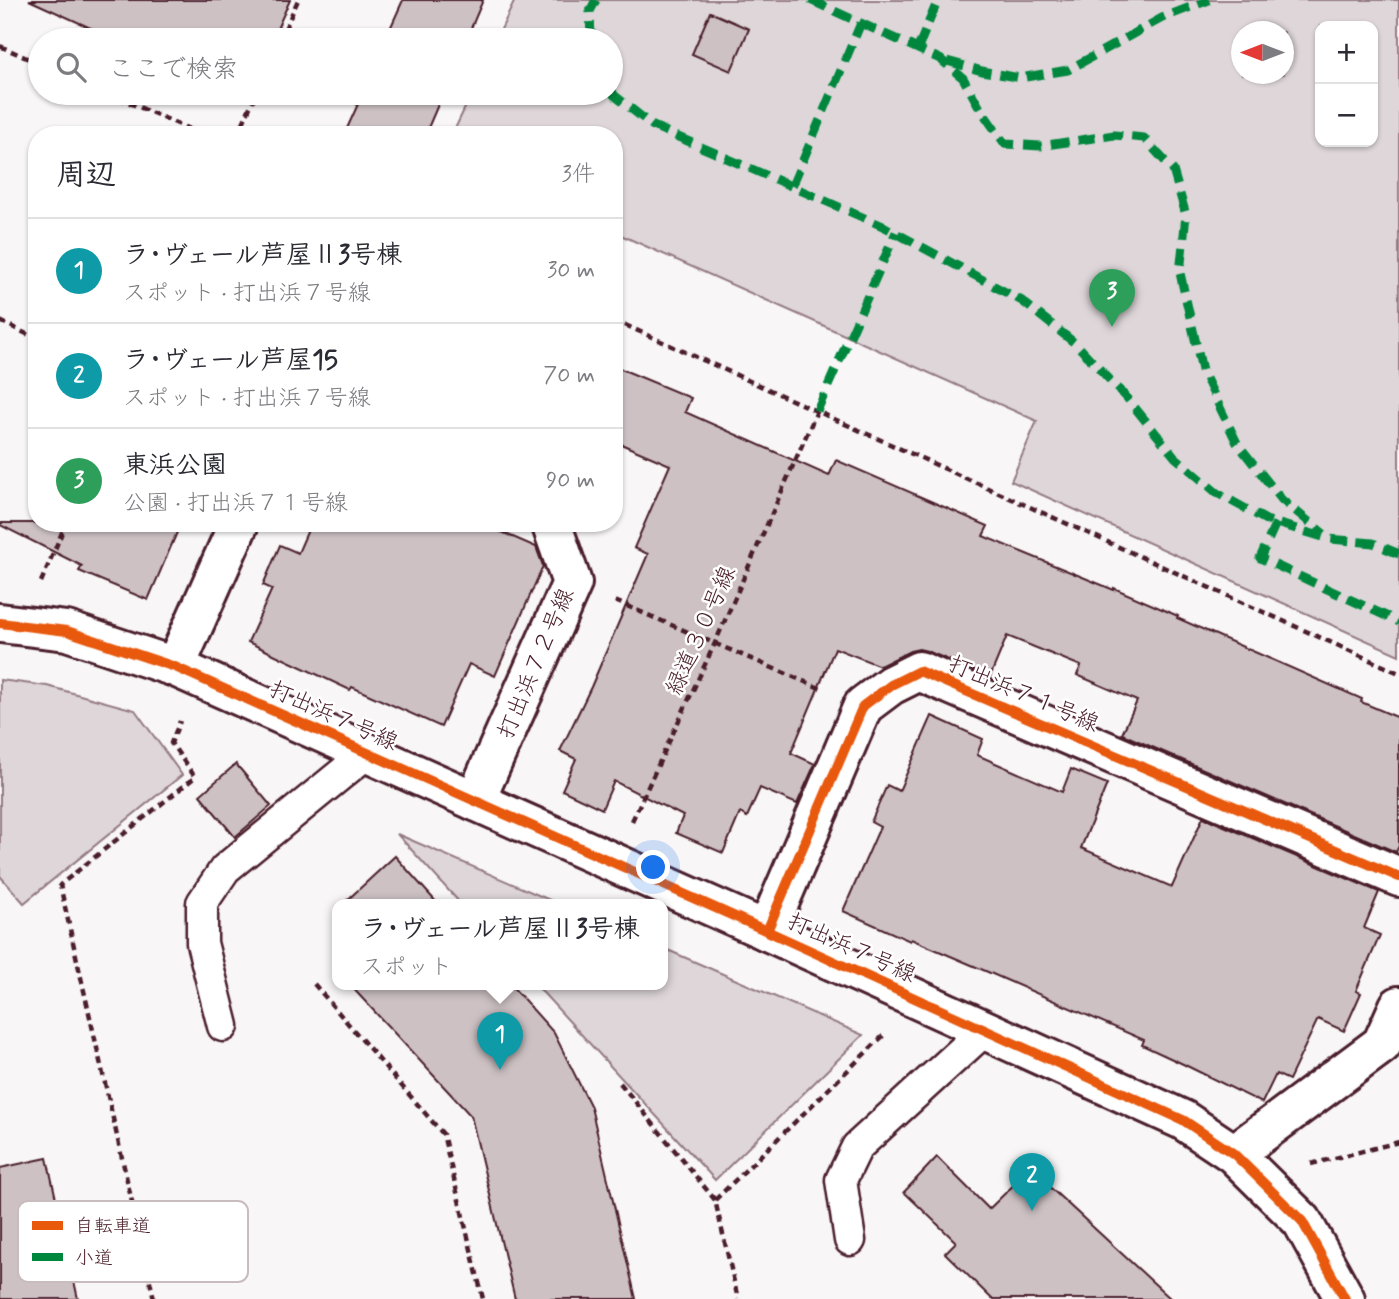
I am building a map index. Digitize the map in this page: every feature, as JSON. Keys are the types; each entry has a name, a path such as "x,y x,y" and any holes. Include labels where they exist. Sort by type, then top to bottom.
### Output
{"street":[{"path":"175,667 235,532"},
{"name":"打出浜７２号線","path":"475,801 572,583 554,532"},
{"name":"打出浜７号線","path":"0,623 68,631 175,667 1183,1120 1234,1154 1302,1221 1345,1299"},
{"name":"打出浜７１号線","path":"863,706 891,685 919,671 1399,877"},
{"path":"767,932 863,706"},
{"path":"1234,1154 1382,1044 1399,1006"}],"lane":[{"path":"223,1026 202,943 202,903 225,869 367,753"},
{"path":"849,1240 841,1181 857,1147 985,1030"}],"path":[{"path":"285,28 298,0"},
{"path":"0,46 28,59"},
{"path":"134,105 182,126"},
{"path":"241,126 251,105"},
{"path":"0,321 28,335"},
{"path":"623,324 1399,673"},
{"path":"37,592 62,532"},
{"path":"572,583 863,706"},
{"path":"132,1201 60,885 195,777 171,743 183,716"},
{"path":"314,984 443,1134 484,1299"},
{"path":"715,1200 919,1000"},
{"path":"620,1083 715,1200 738,1298"},
{"path":"1304,1166 1399,1142"}],"shaded area":[{"path":"515,0 1399,0 1399,655 1011,481 1037,421 623,236 623,126 456,126 466,105 623,105 623,28 502,28"},
{"path":"0,680 47,686 135,710 182,775 24,903 0,876"},
{"path":"397,834 547,899 456,899"},
{"path":"668,950 863,1035 715,1180 541,990 668,990"}],"building":[{"path":"29,0 290,0 277,28 91,28"},
{"path":"403,0 483,0 471,28 390,28"},
{"path":"710,12 749,29 731,71 692,54"},
{"path":"358,105 438,105 429,126 348,126"},
{"path":"623,370 691,398 685,412 829,476 836,460 988,526 983,536 1178,616 1177,618 1362,699 1361,702 1399,718 1399,846 1396,852 1122,734 1137,701 1077,675 1081,666 1007,636 990,677 919,649 880,666 835,648 791,753 815,764 797,804 760,788 747,817 740,813 723,853 676,833 683,816 614,781 602,809 562,790 576,759 560,751 591,687 648,554 634,548 670,465 623,445"},
{"path":"28,523 28,532 177,532 148,600 79,571 82,566 0,525"},
{"path":"307,532 502,532 536,547 543,566 495,676 469,664 441,727 352,687 350,690 248,642 272,589 263,585 280,545 298,553"},
{"path":"932,716 983,739 977,755 1062,792 1071,769 1107,784 1081,848 1172,887 1203,817 1379,892 1364,928 1380,935 1356,991 1361,993 1344,1031 1318,1019 1289,1080 1276,1074 1262,1103 1142,1045 1144,1040 843,911 880,827 871,822 887,785 899,791"},
{"path":"236,764 271,806 235,837 200,795"},
{"path":"395,856 434,899 348,899"},
{"path":"355,990 515,990 554,1033 591,1107 636,1299 515,1299 471,1116"},
{"path":"937,1157 989,1209 1030,1169 1171,1299 992,1299 945,1253 956,1242 904,1192"},
{"path":"47,1158 56,1201 18,1201 18,1282 74,1282 78,1299 0,1299 0,1168"}],"marked path":[{"path":"591,28 590,11 596,0"},
{"path":"810,0 940,59 963,78 1005,144 1040,146 1114,135 1144,138 1173,170 1186,215 1180,273 1202,370 1237,443 1282,500 1324,534"},
{"path":"918,48 938,0"},
{"path":"947,61 1020,78 1068,70 1162,18 1209,0"},
{"path":"792,186 861,23"},
{"path":"623,102 653,126 885,227 1022,301 1076,344 1127,398 1175,457 1217,493 1266,520 1330,539 1373,543 1399,554"},
{"path":"817,411 896,232"},
{"path":"1276,523 1260,558 1399,622"}],"cycle path":[{"path":"0,623 67,631 175,667 1183,1120 1234,1154 1302,1221 1345,1299"},
{"path":"767,931 863,706 891,685 919,671 1399,877"}],"place":[{"name":"東浜公園","path":"1112,327"},
{"name":"ラ･ヴェール芦屋Ⅱ3号棟","path":"500,1070"},
{"name":"ラ･ヴェール芦屋15","path":"1032,1211"}]}
